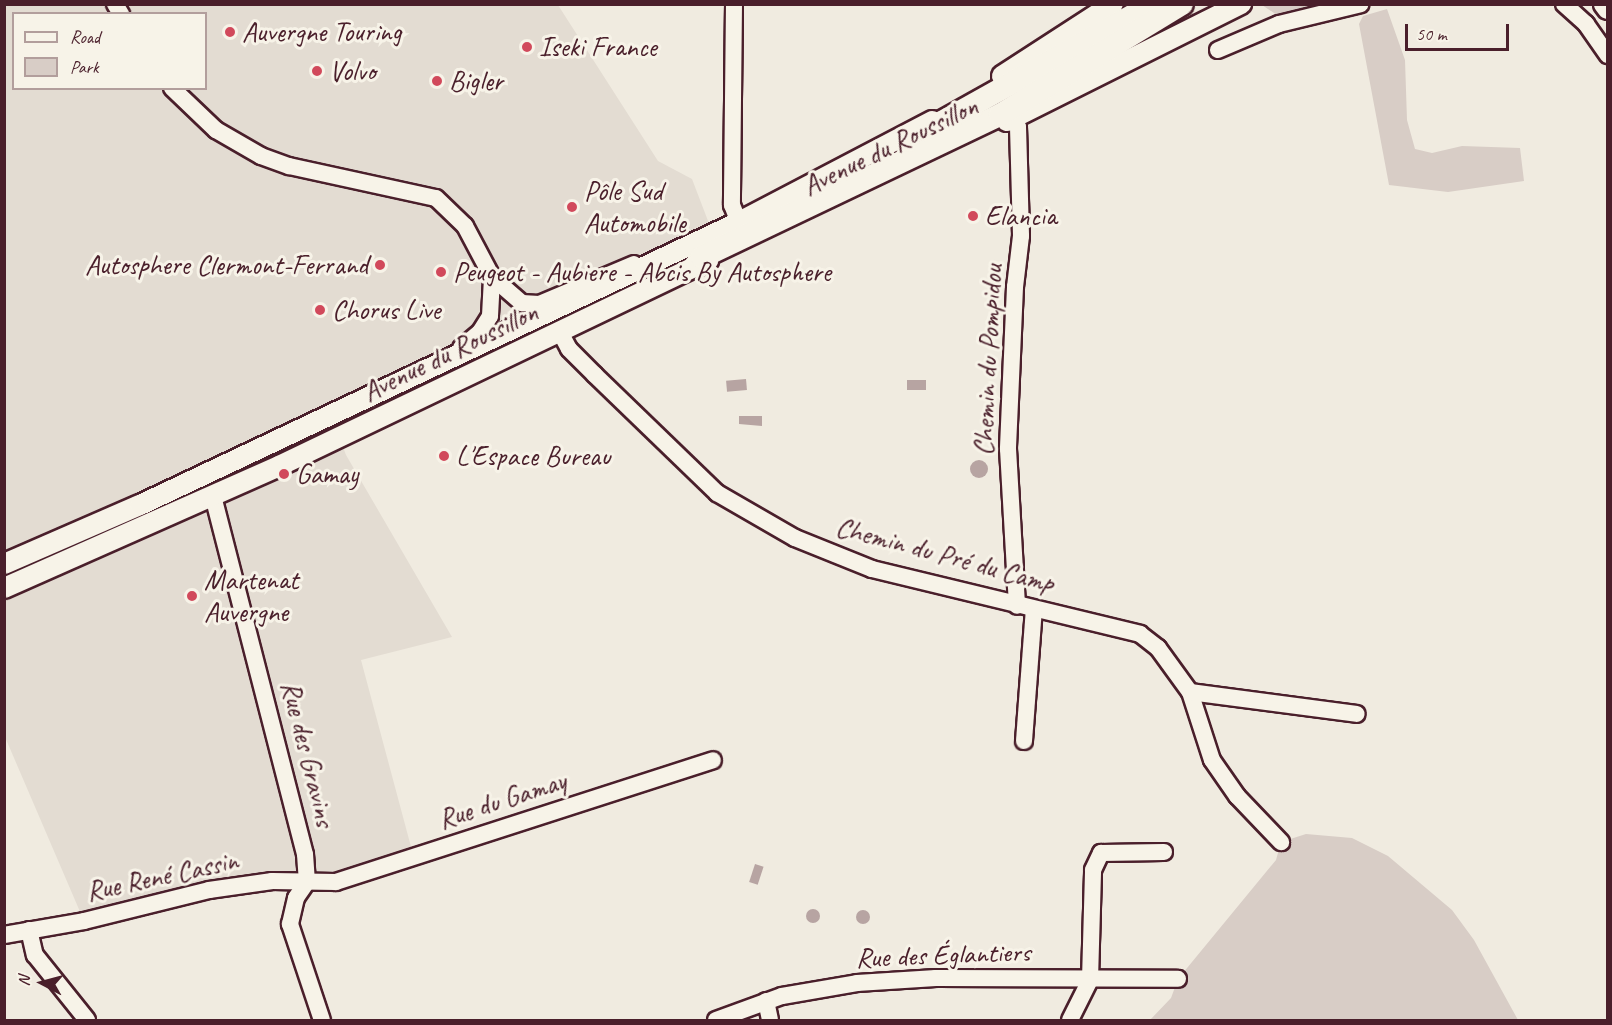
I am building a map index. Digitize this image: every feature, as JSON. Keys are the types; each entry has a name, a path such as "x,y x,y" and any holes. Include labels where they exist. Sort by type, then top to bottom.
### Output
{"highway":[{"path":"919,130 942,122 1153,4"},
{"path":"695,266 702,257 1000,115 1182,4"}],"main road":[{"name":"Avenue du Roussillon","path":"4,564 140,505 739,222 919,130 1113,4"},
{"name":"Avenue du Roussillon","path":"4,588 213,496 695,266 1014,118 1241,4"}],"street":[{"path":"734,4 732,205 739,222"},
{"path":"1218,50 1279,24 1361,4"},
{"path":"1564,4 1586,24 1608,55"},
{"path":"174,90 216,130 261,156 289,166 436,198 465,226 492,277 522,303 539,304 617,269 675,252"},
{"name":"Chemin du Pompidou","path":"1014,118 1018,127 1021,236 1015,287 1008,448 1017,606"},
{"path":"445,360 480,332 490,316 492,277"},
{"name":"Chemin du Pré du Camp","path":"560,332 569,349 717,492 752,515 814,548 872,569 1140,634 1158,648 1190,692 1212,760 1237,796 1281,842"},
{"name":"Rue des Gravins","path":"213,496 297,820 307,882"},
{"path":"1024,741 1034,609"},
{"path":"1190,692 1357,714"},
{"name":"Rue du Gamay","path":"307,882 336,882 713,760"},
{"path":"1070,1020 1090,980 1094,870 1101,853 1164,852"},
{"name":"Rue René Cassin","path":"4,935 209,890 272,881 307,882"},
{"path":"307,882 296,898 290,924 322,1020"},
{"path":"29,930 35,955 87,1020"},
{"name":"Rue des Églantiers","path":"716,1020 766,1001 857,983 936,978 1178,979"},
{"path":"766,1001 770,1020"}],"shaded area":[{"path":"4,5 558,5 658,161 692,179 718,247 522,336 336,428 346,455 452,637 361,660 414,858 336,882 272,881 84,921 5,737"},
{"path":"746,379 747,390 727,392 726,381"},
{"path":"907,380 926,380 926,390 907,390"},
{"path":"739,416 762,416 762,426 739,424"},
{"path":"979,460 985,463 988,469 985,475 979,478 973,475 970,469 973,463"},
{"path":"755,864 764,867 758,885 749,882"},
{"path":"813,909 818,911 820,916 818,921 813,923 808,921 806,916 808,911"},
{"path":"863,910 868,912 870,917 868,922 863,924 858,922 856,917 858,912"}],"green space":[{"path":"1262,5 1331,5 1280,17"},
{"path":"1387,9 1405,60 1407,120 1415,149 1432,153 1462,146 1520,148 1524,181 1448,192 1389,185 1359,24 1363,16"},
{"path":"1306,834 1352,838 1388,856 1452,910 1474,940 1518,1020 1150,1020 1171,998 1178,979 1276,860 1281,842"}],"place":[{"name":"Auvergne Touring","path":"230,32"},
{"name":"Iseki France","path":"527,47"},
{"name":"Volvo","path":"317,71"},
{"name":"Bigler","path":"437,81"},
{"name":"Pôle Sud Automobile","path":"572,207"},
{"name":"Elancia","path":"973,216"},
{"name":"Autosphere Clermont-Ferrand","path":"380,265"},
{"name":"Peugeot - Aubiere - Abcis By Autosphere","path":"441,272"},
{"name":"Chorus Live","path":"320,310"},
{"name":"L'Espace Bureau","path":"444,456"},
{"name":"Gamay","path":"284,474"},
{"name":"Martenat Auvergne","path":"192,596"}]}
